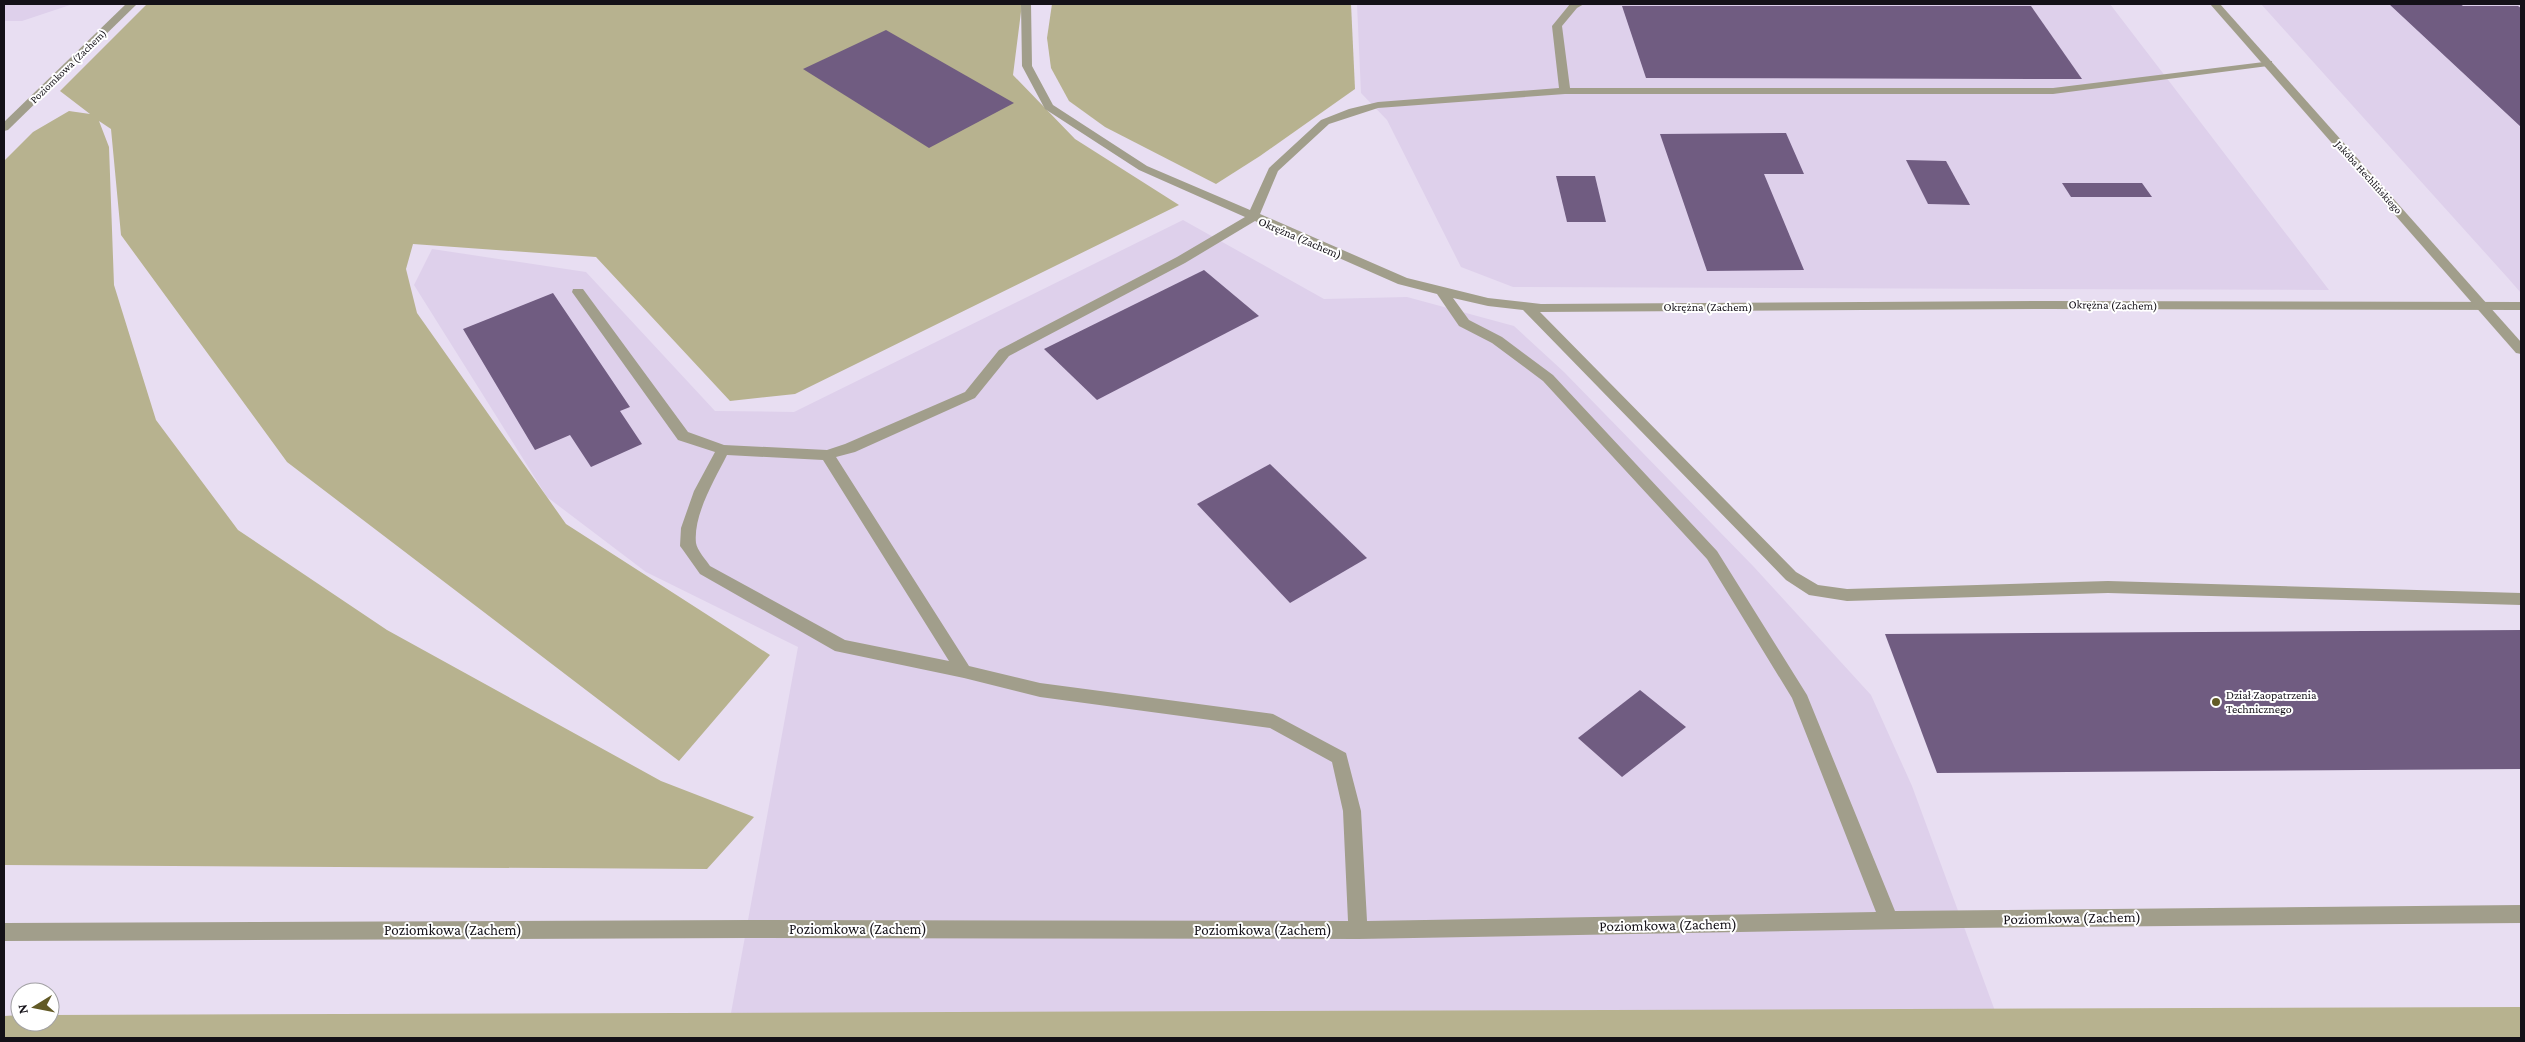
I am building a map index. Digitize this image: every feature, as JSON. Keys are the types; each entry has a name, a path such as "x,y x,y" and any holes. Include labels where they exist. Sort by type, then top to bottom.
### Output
{"street":[{"name":"Poziomkowa (Zachem)","path":"4,128 132,4"},
{"name":"Okrężna (Zachem)","path":"1024,4 1027,66 1049,107 1143,168 1403,281 1488,302 1526,306 2521,306"},
{"path":"1565,92 1557,26 1573,6 1579,4"},
{"name":"Jakóba Hechlińskiego","path":"2215,4 2521,350"},
{"path":"578,292 683,436 723,450 826,455 850,448 970,395 1004,354 1181,260 1253,217 1273,170 1325,122 1378,105 1565,92 2053,91 2268,63"},
{"path":"1442,291 1464,323 1497,340 1548,378 1712,555 1800,695 1889,921"},
{"path":"1526,306 1791,576 1815,591 1847,595 2108,588 2521,599"},
{"path":"723,450 701,491 689,528 688,546 704,570 840,646 1040,690 1273,721 1340,758 1352,811 1358,930"},
{"path":"826,455 964,672"},
{"name":"Poziomkowa (Zachem)","path":"4,932 747,929 1358,930 1889,921 2521,914"}],"shaded area":[{"path":"4,4 73,4 22,21 4,21"},
{"path":"147,4 1022,4 1013,75 1075,139 1179,205 795,394 730,401 596,257 413,244 406,269 417,313 566,524 770,655 679,761 287,462 121,235 111,129 99,121 109,147 114,285 156,420 238,530 387,630 661,781 754,817 707,869 4,865 4,161 33,132 69,111 90,114 60,91"},
{"path":"1052,4 1351,4 1355,89 1260,156 1216,184 1105,127 1069,101 1051,68 1047,38"},
{"path":"1357,4 2110,4 2329,290 1513,287 1461,267 1387,120 1361,93"},
{"path":"2261,4 2521,4 2521,293 2507,277"},
{"path":"1183,220 1324,299 1407,297 1514,326 1564,372 1754,567 1871,695 1912,786 2005,1038 1527,1038 731,1013 798,647 646,572 547,497 414,285 432,249 586,272 715,411 794,412"},
{"path":"2521,1007 2521,1038 4,1038 4,1016 10,1016 10,1032 60,1032 60,1015"}],"building":[{"path":"2389,4 2460,4 2463,6 2518,6 2521,8 2521,127"},
{"path":"1622,6 2031,6 2082,79 1646,78"},
{"path":"886,30 1014,103 929,148 803,69"},
{"path":"1786,133 1804,174 1764,174 1804,270 1707,271 1660,134"},
{"path":"1906,160 1946,161 1970,205 1928,204"},
{"path":"1556,176 1595,176 1606,222 1567,222"},
{"path":"2062,183 2142,183 2152,197 2071,197"},
{"path":"1204,270 1259,316 1097,400 1044,349"},
{"path":"553,293 630,407 620,411 642,444 591,467 570,435 535,450 463,329"},
{"path":"1270,464 1367,558 1290,603 1197,504"},
{"name":"Dział Zaopatrzenia Technicznego","path":"2521,630 2521,769 1937,773 1885,634"},
{"path":"1640,690 1686,727 1622,777 1578,738"}],"place":[{"name":"Dział Zaopatrzenia Technicznego","path":"2216,702"}]}
